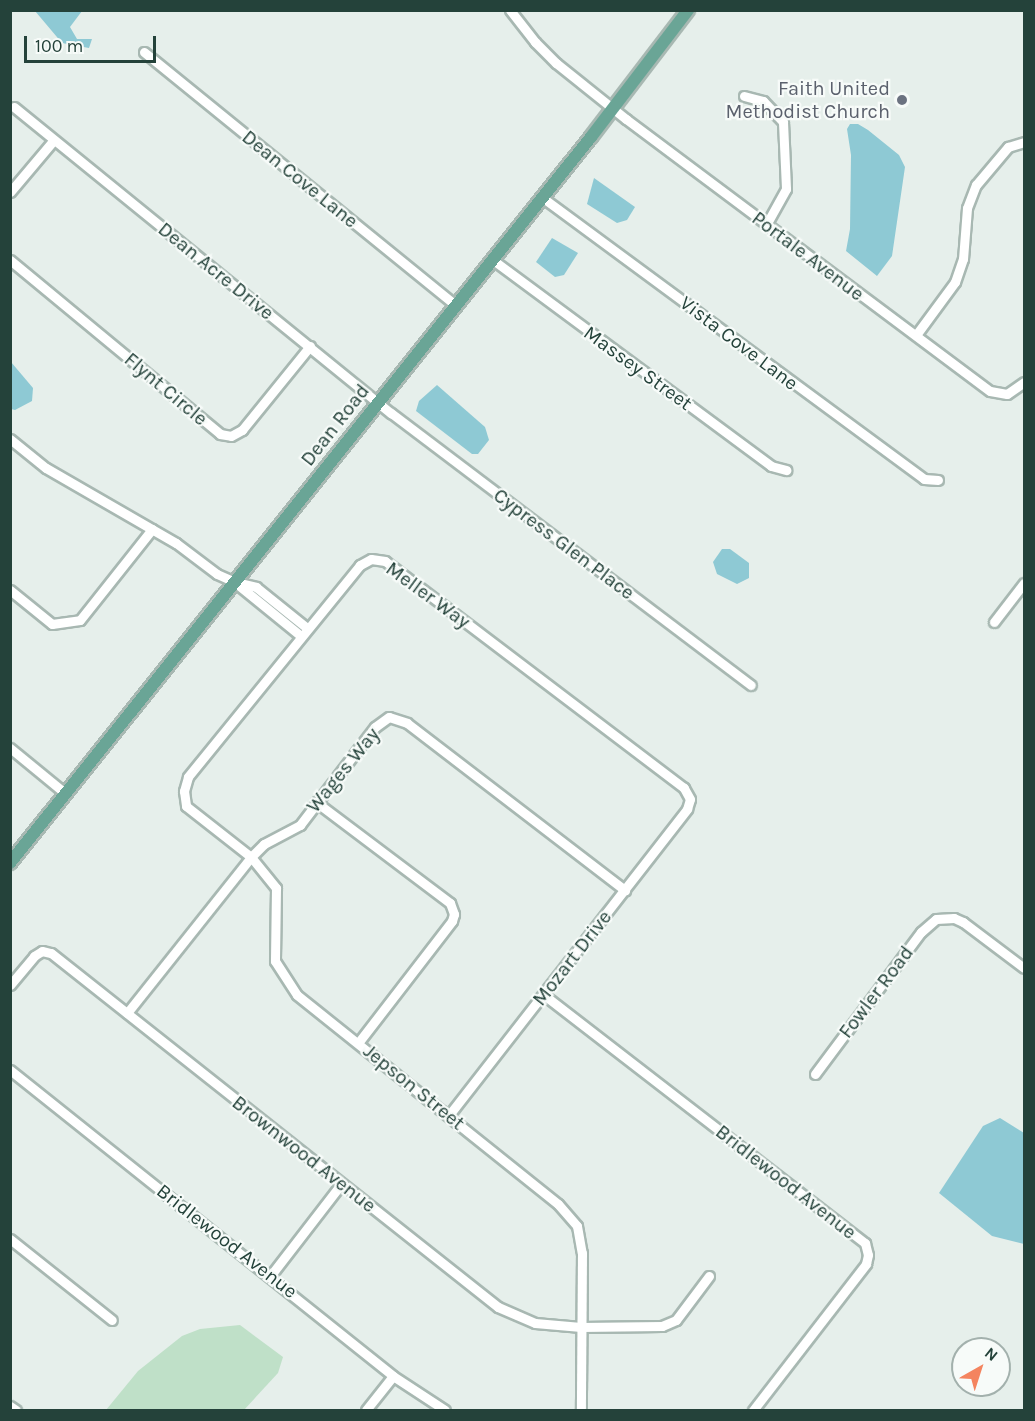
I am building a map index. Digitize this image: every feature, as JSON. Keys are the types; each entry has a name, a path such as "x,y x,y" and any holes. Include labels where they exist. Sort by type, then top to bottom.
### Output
{"main road":[{"name":"Dean Road","path":"10,863 543,198 688,10"}],"street":[{"name":"Portale Avenue","path":"510,10 535,42 556,63 613,109 990,391 1007,394 1024,382"},
{"name":"Dean Cove Lane","path":"144,52 456,306"},
{"path":"744,96 763,101 783,122 786,189 766,225"},
{"name":"Dean Acre Drive","path":"14,107 53,141 379,402"},
{"path":"10,192 53,141"},
{"path":"915,335 955,282 963,259 967,208 976,186 1008,147 1024,141"},
{"name":"Vista Cove Lane","path":"543,198 924,479 938,480"},
{"name":"Flynt Circle","path":"10,260 220,434 231,436 242,430 310,346"},
{"name":"Massey Street","path":"493,260 771,466 786,470"},
{"name":"Cypress Glen Place","path":"379,402 751,685"},
{"path":"10,439 46,468 152,529 217,574 235,582 256,587 304,632"},
{"path":"10,590 52,624 80,620 152,529"},
{"name":"Meller Way","path":"183,791 188,777 304,632 360,565 371,559 385,561 684,788 690,799"},
{"path":"994,621 1024,584"},
{"name":"Wages Way","path":"126,1013 251,857 264,844 300,825 375,727 389,717 406,723 625,890"},
{"path":"10,748 66,794"},
{"name":"Jepson Street","path":"183,791 186,806 251,857 276,888 275,961 297,995 558,1204 577,1226 582,1253 581,1410"},
{"name":"Mozart Drive","path":"449,1115 687,809 690,799"},
{"path":"316,802 450,903 454,914 452,921 358,1043"},
{"name":"Fowler Road","path":"815,1074 928,924 943,917 963,922 1024,968"},
{"name":"Brownwood Avenue","path":"10,985 34,956 42,951 51,953 498,1307 535,1323 581,1327 662,1326 676,1320 709,1276"},
{"name":"Bridlewood Avenue","path":"544,995 865,1243 868,1255 866,1264 753,1410"},
{"name":"Bridlewood Avenue","path":"10,1070 271,1275 393,1376 445,1410"},
{"path":"271,1275 341,1184"},
{"path":"10,1239 112,1320"},
{"path":"366,1410 393,1376"},
{"path":"10,1406 16,1410"}],"green space":[{"path":"240,1325 283,1357 278,1373 244,1410 106,1410 138,1371 182,1336 200,1329"}],"water":[{"path":"35,11 82,11 70,27 77,39 92,39 89,48 62,43"},
{"path":"850,124 858,124 868,130 899,155 905,167 892,256 877,276 846,251 850,229 851,155 847,129"},
{"path":"594,178 635,207 627,220 617,223 587,204"},
{"path":"552,238 578,253 564,275 555,277 536,262"},
{"path":"11,362 33,388 32,401 15,410 11,409"},
{"path":"437,385 485,427 489,440 478,454 472,454 416,411 419,401"},
{"path":"722,549 730,549 749,563 749,578 737,584 717,574 713,562"},
{"path":"1000,1118 1024,1133 1024,1244 992,1236 939,1193 983,1126"}],"place":[{"name":"Faith United Methodist Church","path":"902,100"}]}
